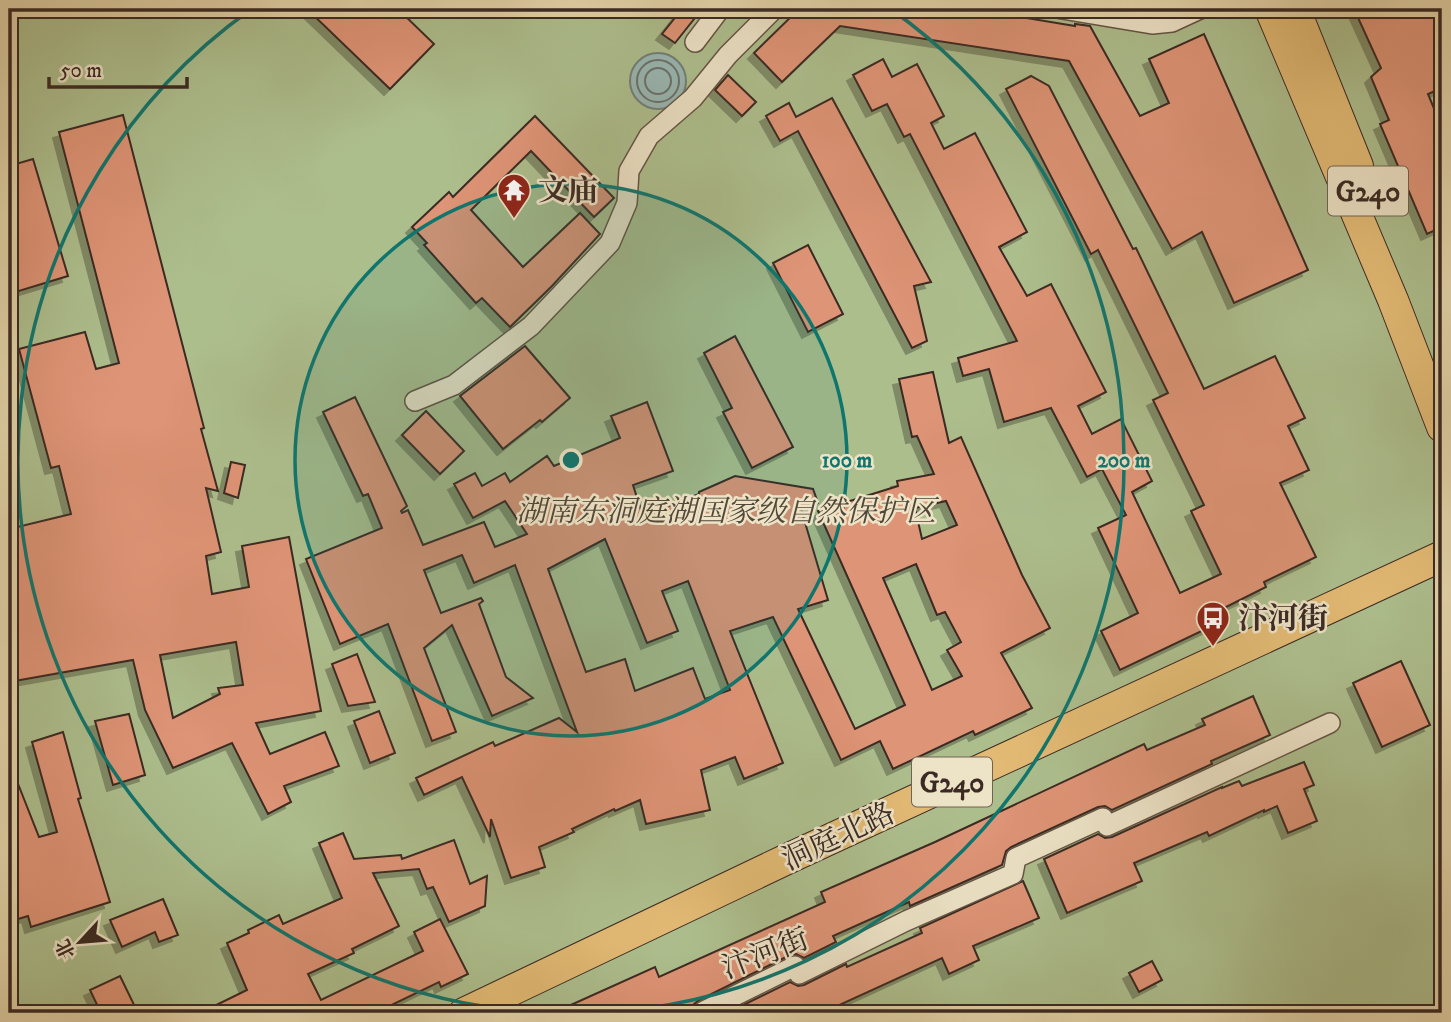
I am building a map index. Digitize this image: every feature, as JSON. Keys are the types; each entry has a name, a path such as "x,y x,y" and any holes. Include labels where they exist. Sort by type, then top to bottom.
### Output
{"main road":[{"name":"G240","path":"1270,9 1393,300 1442,427"},
{"name":"G240","path":"1295,9 1442,374"},
{"name":"洞庭北路","path":"464,1013 785,860 1442,556"},
{"name":"洞庭北路","path":"489,1013 1442,569"}],"street":[{"path":"695,42 720,9"},
{"path":"415,401 454,385 531,326 610,243 627,203 629,171 649,136 687,104 711,78 717,67 774,9"},
{"path":"1062,9 1152,24 1172,22 1200,9"},
{"name":"汴河街","path":"706,1013 704,1011 795,966 799,974 906,921 1013,874 1016,858 1103,818 1107,827 1331,723"}],"green space":[{"name":"湖南东洞庭湖国家级自然保护区","path":"9,9 1442,9 1442,1013 9,1013"}],"water":[{"path":"652,53 664,53 674,57 682,65 686,81 682,97 674,105 664,109 652,109 642,105 634,97 630,87 630,75 634,65 642,57"}],"building":[{"path":"307,9 398,9 434,44 390,89"},
{"path":"682,9 702,9 675,43 662,34"},
{"path":"799,9 973,9 1075,26 1090,26 1140,116 1169,103 1149,59 1204,34 1308,270 1234,303 1202,232 1172,249 1069,61 840,26 782,82 754,53"},
{"path":"1354,9 1442,9 1442,88 1428,94 1442,128 1442,227 1427,234 1380,124 1389,120 1371,77 1381,68"},
{"path":"883,59 892,77 917,64 944,116 931,123 944,149 975,133 1027,232 999,247 1027,296 1051,284 1106,392 1078,406 1092,434 1121,419 1152,481 1132,492 1180,593 1221,574 1191,511 1204,505 1153,400 1168,393 1098,250 1091,254 1006,89 1031,76 1049,86 1133,249 1136,248 1204,389 1275,356 1305,418 1288,426 1309,470 1280,483 1316,557 1264,582 1266,587 1224,608 1229,618 1120,670 1101,631 1138,613 1098,528 1126,515 1102,469 1087,477 1051,408 1004,422 989,369 963,376 958,358 1017,341 910,134 904,137 887,104 872,111 853,75"},
{"path":"728,75 756,102 742,116 715,90"},
{"path":"832,98 931,282 914,286 927,341 912,348 798,131 780,141 766,116 789,103 796,117"},
{"path":"123,115 218,491 206,488 221,552 206,556 212,594 249,587 242,546 289,537 321,711 256,723 270,754 325,732 339,766 284,786 291,802 268,814 232,743 173,768 145,710 133,660 9,682 9,529 71,514 59,466 51,468 19,349 85,332 96,369 119,363 59,132","holes":["236,642 243,685 218,688 220,694 173,718 160,655"]},
{"path":"535,116 614,198 594,217 531,151 471,210 523,267 580,213 600,234 510,327 482,298 476,303 424,245 427,243 412,227 449,192 453,197"},
{"path":"33,159 68,276 9,294 9,166"},
{"path":"808,245 843,314 808,332 773,263"},
{"path":"735,336 793,447 752,468 723,412 732,408 704,353"},
{"path":"525,346 570,398 542,422 540,420 503,449 460,396"},
{"path":"933,372 949,443 961,437 1022,575 1050,628 1001,653 1032,708 975,735 973,731 893,769 880,741 841,760 773,617 730,631 783,763 744,779 735,757 701,770 710,810 646,824 640,800 615,811 614,809 572,829 574,832 539,847 545,867 511,878 491,819 490,837 462,777 424,795 416,778 493,742 495,746 559,718 577,732 515,565 474,583 462,555 424,570 441,613 481,598 483,601 479,604 506,677 533,698 492,716 452,625 424,648 456,732 432,741 388,624 340,644 306,559 382,528 368,494 363,496 323,412 355,397 407,506 401,511 402,513 408,510 423,545 484,522 495,547 527,534 505,501 473,518 454,484 475,473 482,486 505,473 510,482 547,456 554,466 620,438 611,416 647,402 673,471 633,485 643,516 699,494 735,476 813,489 818,503 801,509 828,600 798,609 855,729 905,705 818,511 898,486 897,481 934,474 917,436 912,437 899,379","holes":["946,501 957,525 922,539 915,508","605,539 647,643 678,631 662,591 688,581 730,690 705,699 693,668 635,691 625,659 586,672 548,569","916,564 937,615 945,612 961,642 947,650 962,676 932,690 883,578"]},
{"path":"426,411 464,451 440,474 402,435"},
{"path":"231,462 245,465 238,498 224,493"},
{"path":"357,654 375,702 348,706 332,664"},
{"path":"1401,661 1430,725 1382,747 1353,683"},
{"path":"1253,696 1270,735 1112,810 1105,806 1098,807 1011,847 1006,851 1002,865 910,906 909,902 833,936 836,942 804,958 796,954 790,955 699,1000 694,1004 692,1013 553,1013 655,967 659,977 825,902 821,892 1144,744 1147,750 1205,725 1202,719"},
{"path":"379,711 395,753 370,763 354,721"},
{"path":"129,714 145,775 113,785 95,721"},
{"path":"63,732 81,798 78,799 110,902 31,927 28,916 15,920 9,898 9,761 39,837 57,832 32,742"},
{"path":"1304,762 1314,785 1304,789 1317,821 1288,833 1277,806 1264,810 1209,836 1207,832 1134,863 1142,881 1067,913 1044,859 1098,834 1105,838 1112,837 1222,787 1239,781 1242,786"},
{"path":"343,833 354,859 401,855 402,859 454,840 470,884 487,876 485,906 449,922 433,887 427,889 419,869 373,873 399,926 352,949 354,953 308,974 321,1000 423,951 414,932 440,919 468,974 441,987 439,982 375,1013 200,1013 247,990 227,943 279,915 283,924 342,898 319,843"},
{"path":"1023,881 1039,918 973,946 979,960 949,974 942,958 822,1013 727,1013 790,982 798,986 804,985 846,964 847,967 922,933 920,928"},
{"path":"163,899 178,935 159,942 155,932 122,947 110,920"},
{"path":"1152,961 1162,980 1139,992 1129,973"},
{"path":"120,976 138,1013 101,1013 90,990"}],"place":[{"name":"文庙","path":"514,220"},
{"name":"汴河街","path":"1213,648"}]}
